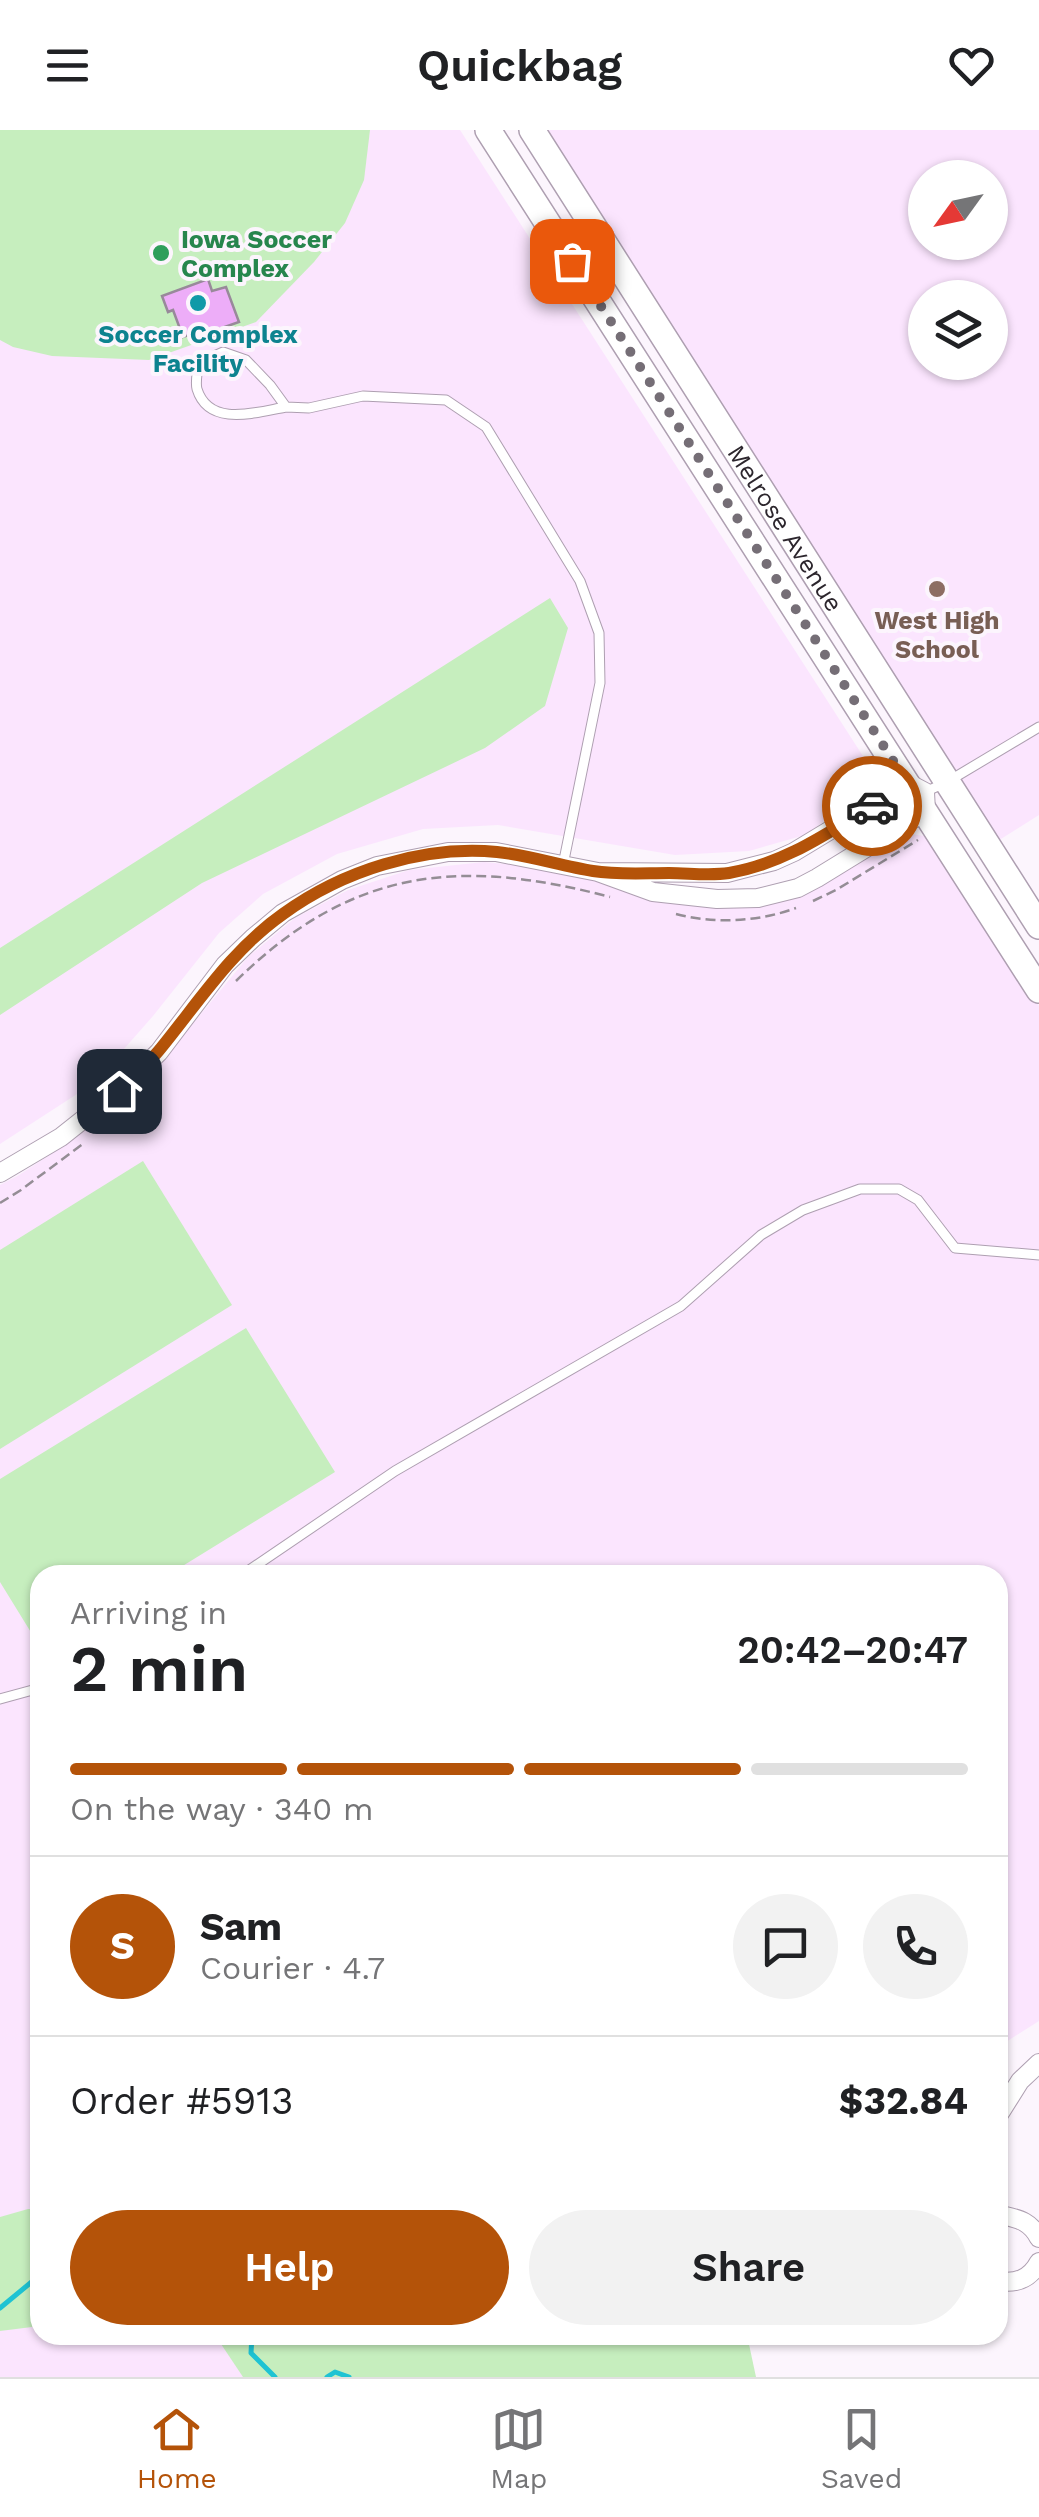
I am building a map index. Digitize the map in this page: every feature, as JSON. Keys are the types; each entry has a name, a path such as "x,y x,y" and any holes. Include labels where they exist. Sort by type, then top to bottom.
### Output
{"main road":[{"name":"Melrose Avenue","path":"488,130 927,792 1039,926"},
{"name":"Melrose Avenue","path":"532,130 927,792 1039,990"}],"street":[{"path":"598,872 705,875 752,868 927,792"},
{"path":"0,1173 61,1137 119,1091 158,1052 226,965 283,913 342,880 377,866 448,852 496,852 598,872 653,892 717,899 758,898 798,888 817,878 927,792"},
{"path":"1008,2100 1020,2080 1039,2063"},
{"path":"1008,2216 1023,2220 1039,2238"},
{"path":"1008,2282 1031,2274 1039,2262"}],"lane":[{"path":"286,407 246,360 222,352 198,364 197,388 210,408 222,415 309,408 362,396 446,400 486,428 580,581 599,633 600,683 563,865"},
{"path":"927,792 1039,727"},
{"path":"257,1565 396,1471 682,1306 760,1235 804,1210 860,1189 899,1189 918,1200 954,1248 1039,1255"},
{"path":"0,1698 30,1690"}],"path":[{"path":"676,914 741,920 790,910 836,890 922,837"},
{"path":"231,986 260,958 318,915 346,901 408,881 440,876 502,876 624,900"},
{"path":"0,1202 94,1135"}],"shaded area":[{"path":"0,130 460,130 879,781 805,835 749,851 675,855 498,825 423,829 337,854 263,894 219,933 94,1083 0,1144"},
{"name":"West High School","path":"544,130 1039,130 1039,815 996,842"},
{"path":"903,836 924,836 936,846 1039,1006 1039,2021 1008,2041 1008,1565 30,1565 30,2345 525,2345 475,2377 0,2377 0,1185 105,1115 167,1055 248,957 295,918 348,890 409,870 484,862 562,873 684,900 796,894 847,871"}],"green space":[{"name":"Iowa Soccer Complex","path":"0,130 370,130 364,180 345,223 314,262 256,322 149,360 52,356 0,340"},
{"path":"550,598 568,628 545,706 485,748 202,883 0,1015 0,948"},
{"path":"143,1161 232,1305 0,1449 0,1250"},
{"path":"246,1328 335,1472 184,1565 30,1565 30,1631 0,1582 0,1479"},
{"path":"30,2209 30,2327 0,2331 0,2217"},
{"path":"222,2345 749,2345 756,2377 243,2377"}],"building":[{"name":"Soccer Complex Facility","path":"208,279 212,291 226,287 239,322 199,336 197,332 183,337 173,310 168,312 162,296"}],"waterway":[{"path":"0,2308 30,2283"},
{"path":"251,2345 251,2353 275,2377"},
{"path":"327,2377 335,2372 349,2377"}],"way so far":[{"path":"572,261 908,784 872,806"}],"place":[{"name":"Iowa Soccer Complex","path":"161,253"},
{"name":"Soccer Complex Facility","path":"198,303"},
{"name":"West High School","path":"937,589"}],"route":[{"path":"119,1091 158,1052 252,938 309,898 377,866 448,852 496,852 598,872 726,874 794,852 872,806"}]}
